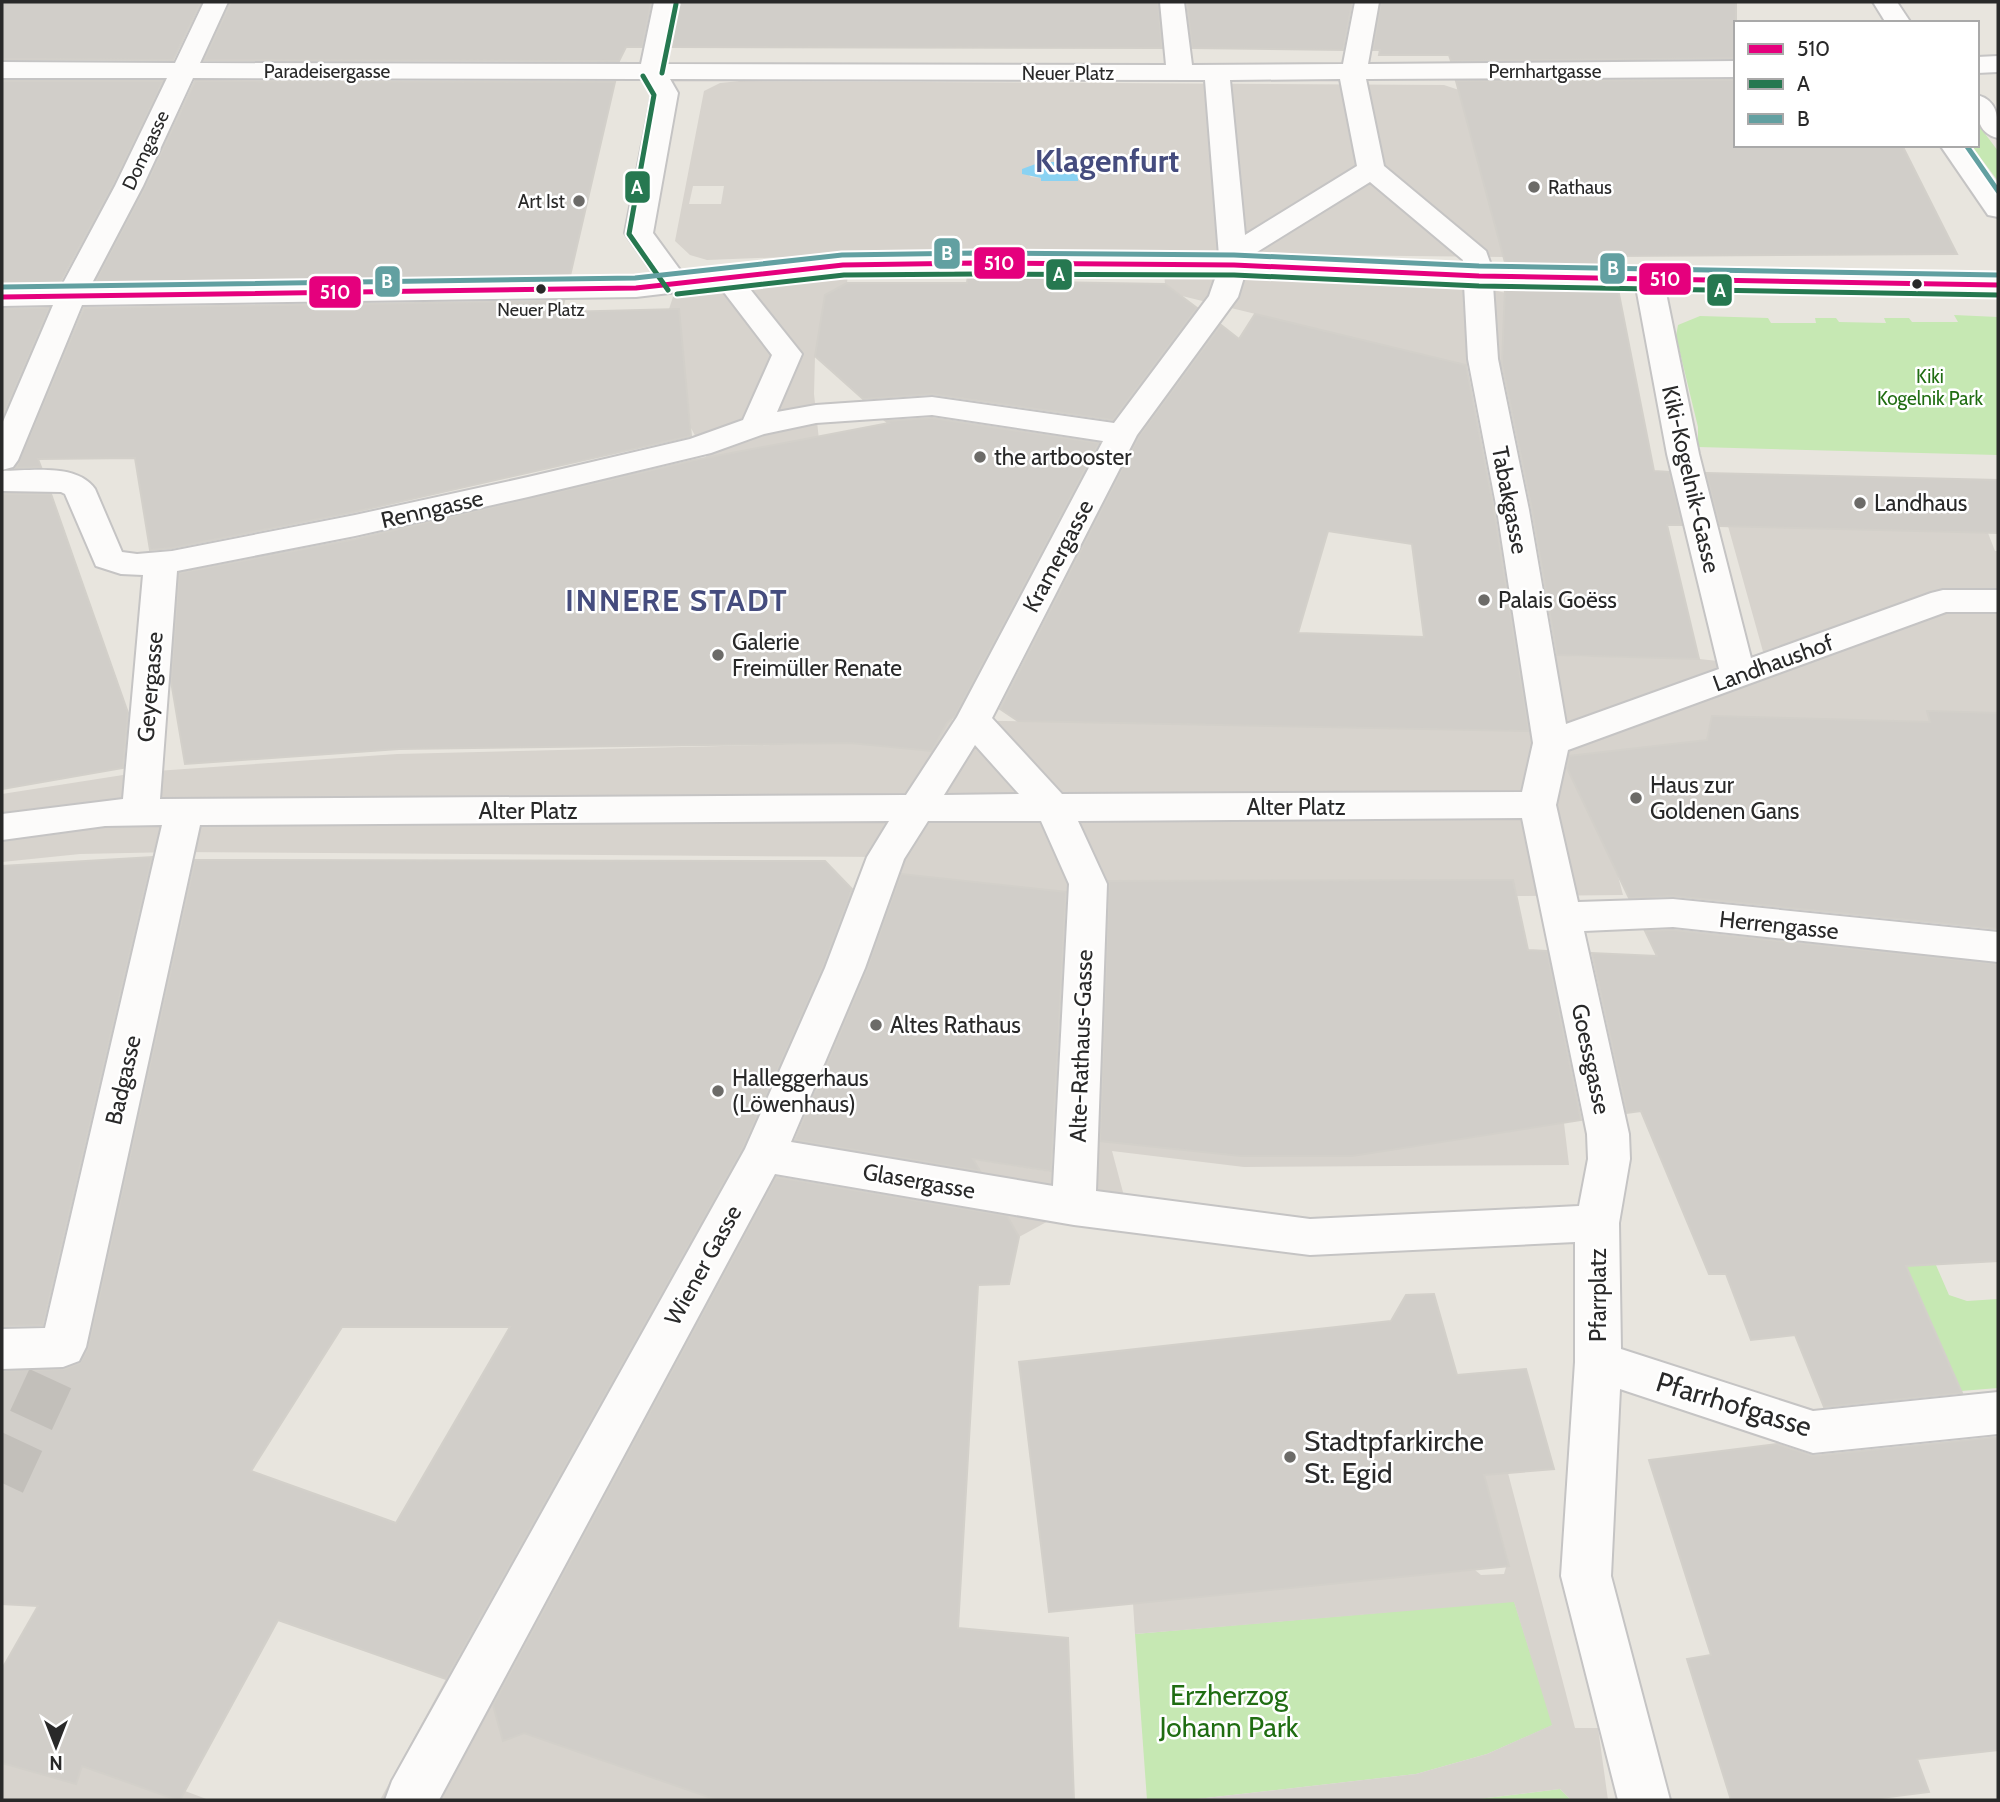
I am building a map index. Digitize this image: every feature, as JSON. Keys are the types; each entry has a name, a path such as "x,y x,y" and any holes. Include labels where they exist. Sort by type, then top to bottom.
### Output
{"street":[{"name":"Domgasse","path":"2,460 71,296 130,186 181,71 216,2"},
{"path":"666,2 652,71 665,93 639,233 676,284"},
{"path":"1171,2 1180,73"},
{"path":"1367,2 1354,78 1371,169 1478,266"},
{"path":"1885,2 1898,21"},
{"path":"1979,65 1998,64"},
{"name":"Pernhartgasse","path":"1354,78 1734,69"},
{"name":"Paradeisergasse","path":"2,70 652,71"},
{"name":"Neuer Platz","path":"652,71 1217,73 1354,78"},
{"path":"1217,73 1234,260"},
{"path":"1979,106 1998,130"},
{"path":"1954,147 1998,209"},
{"path":"1234,260 1371,169"},
{"path":"2,297 636,288 843,265 1234,260 1478,266 1649,280 1998,285"},
{"name":"Kramergasse","path":"973,720 1122,434 1223,297 1234,260"},
{"name":"Tabakgasse","path":"1478,266 1483,359 1513,510 1551,743"},
{"name":"Kiki-Kogelnik-Gasse","path":"1649,280 1683,454 1738,677"},
{"path":"734,288 787,354 755,426"},
{"name":"Renngasse","path":"2,481 68,482 79,489 108,559 121,565 161,562 343,529 700,446 755,426 817,414 932,406 1122,434"},
{"name":"Geyergasse","path":"141,812 142,772 161,562"},
{"name":"Landhaushof","path":"1551,743 1943,601 1998,601"},
{"path":"973,720 1054,808"},
{"name":"Wiener Gasse","path":"411,1800 764,1155 845,968 886,857 973,720"},
{"path":"1551,743 1538,805 1559,907"},
{"name":"Alter Platz","path":"2,827 105,813 141,812 1538,805"},
{"name":"Alte-Rathaus-Gasse","path":"1054,808 1088,884 1074,1207"},
{"name":"Badgasse","path":"2,1349 60,1355 184,812"},
{"name":"Herrengasse","path":"1559,907 1673,913 1955,945 1998,947"},
{"name":"Goessgasse","path":"1559,907 1608,1134 1609,1159 1597,1223"},
{"name":"Glasergasse","path":"764,1155 1074,1207"},
{"name":"Pfarrplatz","path":"1074,1207 1310,1237 1597,1223 1598,1362 1586,1576 1644,1800"},
{"name":"Pfarrhofgasse","path":"1598,1362 1813,1432 1998,1413"}],"green space":[{"path":"1979,126 1998,151 1998,181 1972,147 1979,147"},
{"name":"Kiki Kogelnik Park","path":"1954,315 1998,317 1998,455 1698,447 1698,427 1676,336 1678,325 1700,316 1768,318 1771,323 1816,323 1815,318 1836,318 1839,322 1886,323 1884,318 1909,318 1912,322 1958,322"},
{"path":"1932,1256 1949,1295 1967,1301 1998,1299 1998,1388 1961,1391 1903,1259"},
{"name":"Erzherzog Johann Park","path":"1514,1601 1553,1725 1487,1754 1416,1774 1188,1800 1147,1800 1135,1634"},
{"path":"1560,1789 1571,1800 1470,1800"}],"shaded area":[{"path":"720,83 1444,85 1459,90 1504,257 945,251 707,260 690,255 675,241 704,91","holes":["1041,164 1085,165 1095,174 1078,178 1041,178 1031,177 1023,170","693,186 724,186 721,204 689,204"]},
{"path":"1164,273 1479,287 1506,293 1502,374 1182,296 1165,284"},
{"path":"848,274 847,283 825,295 815,356 814,394 819,440 708,460 691,428 679,315 669,309 674,294"},
{"path":"1728,526 1988,533 1995,551 1998,551 1998,713 1927,711 1930,722 1712,716 1707,740 1562,757 1618,876 1623,895 1517,896 1513,880 1102,881 1104,1141 1352,1156 1564,1123 1569,1165 1244,1167 1112,1151 1124,1196 1074,1207 1019,1237 1002,1208 794,1176 797,1132 1053,1172 1073,893 900,874 886,857 175,852 80,854 2,862 2,794 142,772 397,754 850,743 933,751 948,720 1532,731 1521,655 1699,659 1767,666"},
{"path":"1508,1473 1575,1728 1598,1728 1608,1800 1571,1800 1560,1789 1470,1800 1188,1800 1416,1774 1487,1754 1552,1725 1514,1602 1135,1634 1133,1603 1475,1570 1481,1575 1504,1574 1508,1560 1484,1475"},
{"path":"446,1679 494,1707 503,1741 524,1733 717,1800 380,1800"},
{"path":"2,1763 76,1784 82,1766 176,1800 2,1800"},
{"path":"185,1791 209,1800 176,1800"}],"water":[{"path":"1041,162 1076,162 1094,169 1095,174 1078,178 1078,181 1041,181 1041,178 1022,174 1022,169"}],"building":[{"path":"2,2 201,2 173,60 2,59"},
{"path":"231,2 651,2 642,47 626,47 619,61 204,60"},
{"path":"680,2 1158,2 1162,48 672,47"},
{"path":"1187,2 1352,2 1343,50 1192,48"},
{"path":"1381,2 1736,2 1734,58 1451,61 1449,55 1379,55 1380,50 1373,50"},
{"path":"1734,80 1734,147 1903,147 1957,254 1612,256 1614,267 1506,266 1456,81"},
{"path":"2,81 163,81 113,185 59,284 2,285"},
{"path":"195,81 615,82 570,276 94,284 145,187"},
{"path":"968,275 1044,275 1045,282 1165,284 1197,308 1113,420 932,394 863,399 815,356 825,295 847,283 967,283"},
{"path":"1505,288 1618,289 1654,471 1669,472 1682,525 1667,525 1699,659 1557,655 1532,510 1502,364"},
{"path":"564,301 561,312 679,309 691,436 354,512 150,550 135,458 38,459 41,467 16,468 84,308"},
{"path":"49,308 2,418 2,309"},
{"path":"1255,314 1466,365 1494,510 1529,731 1018,721 1000,709 1139,436 1221,325 1239,339","holes":["1328,531 1412,544 1424,637 1298,633"]},
{"path":"932,418 1099,443 955,716 947,723 932,751 850,743 399,749 185,764 171,681 179,573 356,539 695,460 889,423 886,421"},
{"name":"Landhaus","path":"1706,473 1998,480 1998,533 1720,526"},
{"path":"2,494 51,494 128,713 123,768 2,789"},
{"path":"1927,711 1998,713 1998,929 1673,896 1629,898 1567,768 1569,756 1707,740 1712,716 1930,722"},
{"path":"152,857 43,1325 2,1326 2,866"},
{"path":"195,860 825,861 852,889 823,967 743,1148 446,1679 278,1620 180,1800 82,1766 76,1784 2,1763 2,1669 38,1606 2,1604 2,1371 64,1369 80,1363 88,1348","holes":["342,1327 510,1327 396,1523 251,1471"]},
{"name":"Altes Rathaus","path":"901,874 1066,892 1051,1171 973,1159 980,1171 795,1140 867,969"},
{"path":"1513,880 1528,950 1547,951 1581,1120 1352,1156 1241,1156 1100,1141 1109,881"},
{"path":"1673,930 1998,964 1998,1261 1906,1266 1962,1393 1824,1407 1795,1335 1751,1340 1726,1274 1709,1274 1641,1111 1627,1113 1592,953 1657,956 1645,931"},
{"path":"776,1177 1007,1216 1019,1237 1009,1284 978,1285 958,1628 1068,1638 1074,1800 717,1800 524,1733 503,1741 493,1705"},
{"name":"Stadtpfarkirche St. Egid","path":"1434,1294 1457,1375 1526,1369 1554,1469 1484,1475 1509,1566 1049,1612 1019,1362 1391,1321 1406,1295"},
{"path":"1998,1437 1998,1750 1917,1759 1929,1792 1865,1800 1731,1800 1687,1659 1711,1655 1649,1460 1777,1444 1813,1456"}],"tunnel":[{"path":"2,1483 58,1362"}],"transit line":[{"name":"A","path":"662,73 676,4"},
{"name":"A","path":"643,76 654,95 629,234 668,290"},
{"name":"B","path":"1967,147 1998,191"},
{"name":"B","path":"2,287 635,278 842,255 976,253 1234,255 1479,266 1998,275"},
{"name":"510","path":"2,297 636,288 843,265 976,263 1234,265 1479,276 1998,285"},
{"name":"A","path":"677,294 844,275 976,274 1234,275 1479,286 1998,295"}],"place":[{"name":"Rathaus","path":"1534,187"},
{"name":"Art Ist","path":"579,201"},
{"name":"Neuer Platz","path":"541,289"},
{"name":"the artbooster","path":"980,457"},
{"name":"Landhaus","path":"1860,503"},
{"name":"Palais Goëss","path":"1484,600"},
{"name":"Galerie Freimüller Renate","path":"718,655"},
{"name":"Haus zur Goldenen Gans","path":"1636,798"},
{"name":"Altes Rathaus","path":"876,1025"},
{"name":"Halleggerhaus (Löwenhaus)","path":"718,1091"},
{"name":"Stadtpfarkirche St. Egid","path":"1290,1457"}],"district":[{"name":"Klagenfurt","path":"1107,161"},
{"name":"INNERE STADT","path":"677,601"}]}
